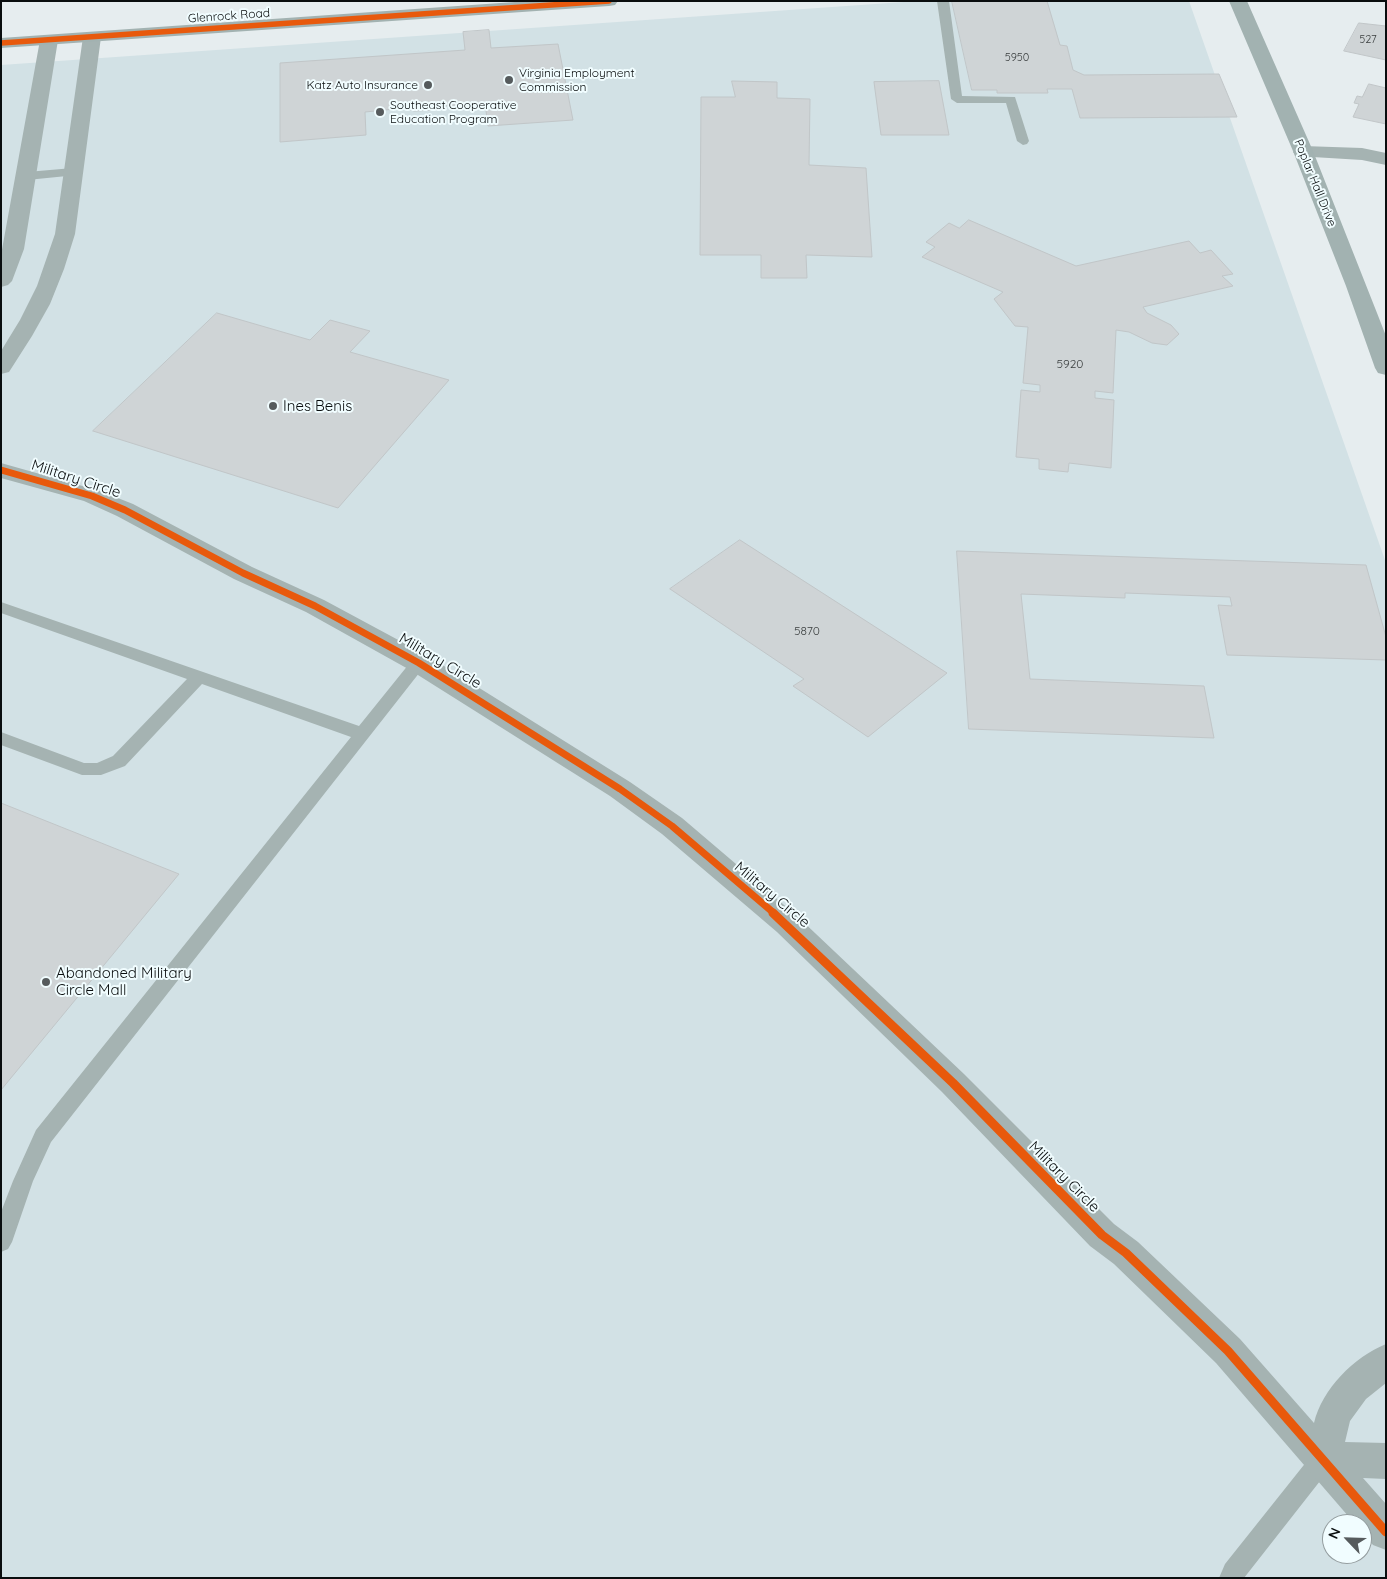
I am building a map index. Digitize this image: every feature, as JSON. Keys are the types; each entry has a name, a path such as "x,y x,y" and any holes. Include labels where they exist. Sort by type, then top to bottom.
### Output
{"street":[{"name":"Glenrock Road","path":"1,43 475,6 608,1"},
{"name":"Poplar Hall Drive","path":"1238,1 1259,54 1303,152 1384,357"},
{"path":"1,367 10,355 37,307 57,262 65,234 92,37"},
{"path":"1,280 14,249 49,40"},
{"path":"1303,152 1362,154 1386,159"},
{"name":"Military Circle","path":"1,470 92,496 125,510 243,573 315,606 419,663 620,789 672,826 751,896 786,924 953,1083 1102,1234 1126,1252 1228,1351 1386,1532"},
{"path":"1386,1361 1354,1386 1334,1413 1323,1459 1386,1461"}],"lane":[{"path":"943,1 957,100 1011,100 1023,141"},
{"path":"27,176 74,172"},
{"path":"1,607 362,734"},
{"path":"1,1242 23,1181 43,1136 419,663"},
{"path":"1,738 82,769 93,771 103,769 119,761 199,677"},
{"path":"1232,1578 1233,1572 1323,1459"}],"shaded area":[{"path":"918,1 1189,1 1386,563 1386,1578 1,1578 1,65"}],"building":[{"path":"952,1 1047,1 1060,45 1067,46 1073,70 1084,75 1219,74 1237,117 1080,118 1072,89 1047,89 1048,93 997,93 997,90 972,90"},
{"path":"1359,23 1386,26 1386,60 1344,51"},
{"path":"489,30 491,48 558,44 573,120 488,126 485,103 443,106 438,110 414,111 405,108 365,112 366,135 280,142 280,63 465,50 463,32"},
{"path":"732,81 777,82 777,98 810,99 809,165 866,168 872,257 806,255 807,278 761,278 761,255 700,255 701,97 735,97"},
{"path":"939,81 949,135 881,135 874,82"},
{"path":"1369,84 1386,88 1386,124 1353,117 1359,104 1354,103 1357,96 1362,97"},
{"path":"969,220 1076,266 1189,241 1200,253 1211,250 1233,274 1222,276 1233,286 1143,307 1147,313 1171,325 1179,334 1167,345 1152,343 1129,332 1116,330 1113,393 1095,391 1095,398 1114,400 1111,468 1069,463 1068,472 1039,469 1039,459 1016,457 1021,390 1040,392 1040,385 1023,383 1028,327 1015,326 994,299 1003,292 922,257 935,247 926,242 949,223 959,228"},
{"name":"Ines Benis","path":"217,313 310,340 330,320 370,331 350,352 449,380 338,508 93,431"},
{"path":"740,540 947,673 868,737 793,686 804,679 670,589"},
{"path":"957,551 1366,565 1386,637 1386,660 1227,655 1218,605 1232,606 1230,597 1125,593 1125,598 1021,594 1030,679 1204,686 1214,738 969,729"},
{"name":"Abandoned Military Circle Mall","path":"1,803 179,874 1,1090"}],"cycle path":[{"path":"1,43 609,1"},
{"path":"1,470 92,496 125,510 243,573 315,606 419,663 620,789 672,826 787,924 953,1083 1102,1235 1126,1253 1228,1351 1386,1532"}],"place":[{"name":"Virginia Employment Commission","path":"509,80"},
{"name":"Katz Auto Insurance","path":"428,85"},
{"name":"Southeast Cooperative Education Program","path":"380,112"},
{"name":"Ines Benis","path":"273,406"},
{"name":"Abandoned Military Circle Mall","path":"46,982"}]}
